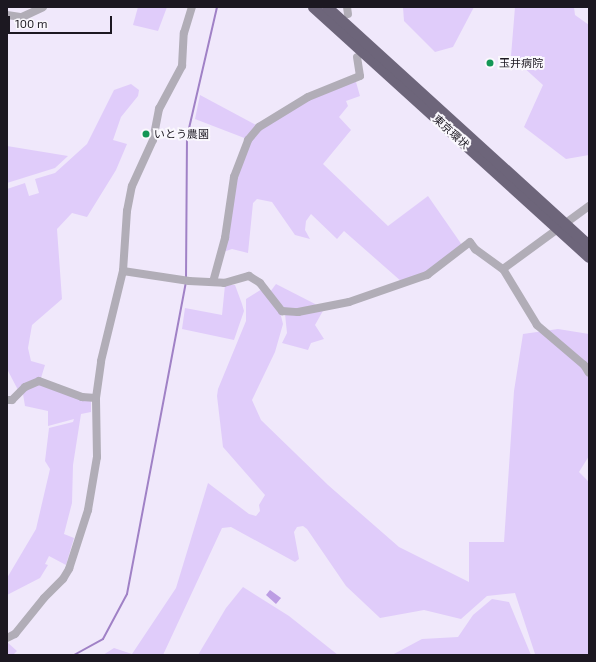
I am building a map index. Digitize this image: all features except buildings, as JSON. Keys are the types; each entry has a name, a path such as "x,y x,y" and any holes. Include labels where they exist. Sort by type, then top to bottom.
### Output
{"highway":[{"name":"東京環状","path":"313,7 561,226 589,245"},
{"name":"東京環状","path":"327,7 561,226 589,258"}],"street":[{"path":"7,15 22,17 43,7"},
{"path":"7,638 15,634 69,569 88,510 96,470 96,398 101,361 123,271 127,211 132,186 150,149 162,101 173,86 182,66 184,33 192,7"},
{"path":"214,282 226,238 234,177 248,140 259,127 308,97 360,76 357,57"},
{"path":"502,269 589,206"},
{"path":"123,271 185,281 224,283 249,276 260,283 282,311 298,312 349,302 427,275 470,242 475,249 502,269 537,325 584,365 589,373"},
{"path":"7,400 12,400 25,387 39,381 82,397 96,398"}],"shaded area":[{"path":"138,7 167,7 158,31 133,25"},
{"path":"403,7 474,7 453,47 435,52 404,21"},
{"path":"515,7 574,7 575,15 589,25 589,155 566,159 524,127 543,85 511,56"},
{"path":"353,80 356,82 360,96 346,101 348,106 339,117 351,130 323,164 388,226 428,196 462,245 426,273 402,282 344,231 337,239 311,214 306,221 305,230 310,239 295,235 272,202 257,199 253,203 248,253 232,249 223,252 236,177 250,141 260,128 306,101"},
{"path":"131,84 139,90 138,96 121,117 113,140 127,144 116,170 87,217 72,213 57,229 62,299 32,325 28,348 31,361 45,365 41,378 18,390 7,369 7,189 25,183 29,196 39,193 35,179 55,173 87,144 114,90"},
{"path":"200,95 258,126 247,139 195,119"},
{"path":"7,146 68,156 55,168 7,183"},
{"path":"276,284 319,306 297,310 283,308 270,292"},
{"path":"225,285 235,285 244,311 234,340 182,329 185,308 222,315"},
{"path":"262,289 280,312 283,324 275,352 252,400 261,420 328,485 399,547 469,582 469,542 504,542 514,391 523,334 558,329 589,334 589,456 579,472 589,482 589,655 535,654 515,593 487,596 461,619 424,610 380,618 346,586 307,529 303,526 297,527 294,532 299,559 295,562 231,527 222,528 163,655 103,655 114,648 132,654 176,588 208,483 249,514 256,516 260,511 259,505 265,495 223,447 217,396 218,389 246,321 246,299"},
{"path":"324,309 315,325 324,339 311,343 308,350 282,343 287,333 285,314"},
{"path":"40,384 91,401 91,412 81,414 73,465 72,503 64,534 74,538 66,565 49,556 45,564 48,565 40,578 7,595 7,578 36,529 50,469 45,461 49,428 73,422 74,419 48,426 48,411 25,406 23,394 27,389"},
{"path":"243,587 289,616 338,655 198,655 226,608"},
{"path":"492,599 509,602 531,655 392,655 422,639 458,637 473,615"},
{"path":"7,642 17,651 13,655 7,655"}],"waterway":[{"path":"186,279 187,137 217,7"},
{"path":"74,655 103,639 127,594 186,283"}],"place":[{"name":"玉井病院","path":"490,63"},
{"name":"いとう農園","path":"146,134"}]}
